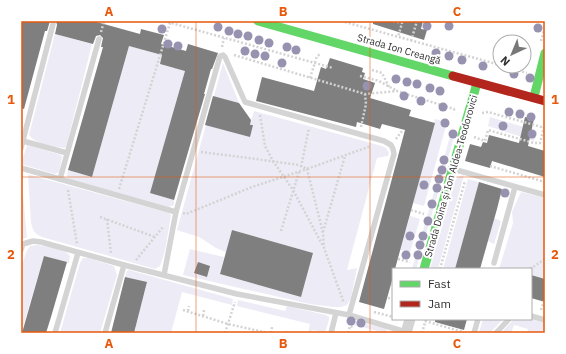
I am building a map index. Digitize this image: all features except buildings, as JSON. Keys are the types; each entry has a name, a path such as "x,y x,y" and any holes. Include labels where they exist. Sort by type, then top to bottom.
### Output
{"main road":[{"name":"Strada Ion Creangă","path":"258,21 477,83 545,100"},
{"path":"534,98 545,53"},
{"name":"Strada Doina și Ion Aldea-Teodorovici","path":"424,268 477,83"}],"street":[{"path":"406,332 410,320"}],"lane":[{"path":"21,148 53,24"},
{"path":"60,179 99,38"},
{"path":"164,275 176,212 221,56 225,57 245,102 360,133 384,141 393,149 394,154 349,315"},
{"path":"23,141 67,153"},
{"path":"21,168 176,212"},
{"path":"453,168 545,195"},
{"path":"494,263 515,186"},
{"path":"21,250 23,244 33,241 48,244 237,294 336,312 406,332"},
{"path":"55,333 78,253"},
{"path":"105,333 124,265"},
{"path":"330,333 336,312"},
{"path":"532,316 545,320"},
{"path":"474,333 478,320"},
{"path":"496,333 508,320"}],"path":[{"path":"164,21 333,68"},
{"path":"341,21 492,64"},
{"path":"392,21 402,23 398,37"},
{"path":"411,41 417,21"},
{"path":"117,196 170,23"},
{"path":"229,53 365,94 397,92"},
{"path":"310,78 317,56 321,54"},
{"path":"367,68 382,73 389,87"},
{"path":"531,74 539,76"},
{"path":"360,76 379,81 397,92 454,109"},
{"path":"360,133 366,104 365,94"},
{"path":"259,107 265,146 273,161 293,190 324,248 349,315"},
{"path":"471,136 485,140 488,130 534,143 540,143 544,128 488,112 478,115"},
{"path":"302,167 310,120"},
{"path":"130,266 176,212 186,214 252,187 346,156 384,141"},
{"path":"194,152 273,161 307,169"},
{"path":"323,233 346,156"},
{"path":"505,170 506,165"},
{"path":"490,166 545,182"},
{"path":"307,169 323,233 324,248"},
{"path":"281,231 299,171"},
{"path":"440,268 464,189 466,172"},
{"path":"539,180 540,175"},
{"path":"66,181 78,253"},
{"path":"411,210 424,214"},
{"path":"100,217 155,237"},
{"path":"107,219 112,262"},
{"path":"398,259 410,262"},
{"path":"532,268 545,259"},
{"path":"225,333 237,294"},
{"path":"388,298 392,299"},
{"path":"188,311 189,306"},
{"path":"183,310 228,324 269,333 272,327"},
{"path":"203,316 204,310"},
{"path":"422,333 426,320 463,332"},
{"path":"348,333 350,326 357,328"}],"shaded area":[{"path":"55,34 92,44 66,147 64,148 40,143 29,135"},
{"path":"161,44 165,45 160,64 173,68 187,64 151,193 174,200 174,205 169,207 68,179 68,170 92,177 129,46 158,54"},
{"path":"223,63 239,103 220,98 212,126 252,125 250,125 254,111 382,146 386,148 389,153 388,156 377,158 347,270 357,268 351,298 347,305 333,307 310,304 183,275 190,249 224,257 220,274 301,297 313,253 232,230 226,252 216,248 199,237 177,230"},
{"path":"490,117 537,131 534,141 488,126"},
{"path":"435,119 447,122 424,206 413,203"},
{"path":"451,133 455,134 416,268 412,268"},
{"path":"27,145 61,155 62,157 59,172 55,174 21,164"},
{"path":"21,175 27,237 21,240"},
{"path":"28,175 169,213 171,215 165,251 160,266 155,269 38,235 31,223"},
{"path":"464,175 438,268 430,268 455,181 458,177"},
{"path":"468,179 479,182 455,268 443,268"},
{"path":"521,192 545,198 545,279 532,275 532,268 499,268 513,223 512,212"},
{"path":"410,216 420,219 410,252 400,250"},
{"path":"494,218 501,221 494,244 488,241"},
{"path":"37,245 64,251 70,256 69,263 44,256 21,333 20,288 23,264 30,246"},
{"path":"83,258 88,258 114,266 117,275 100,333 60,333 80,263"},
{"path":"129,270 233,299 232,305 182,292 171,333 134,333 147,283 125,277 127,271"},
{"path":"238,300 285,311 287,306 326,315 329,317 329,320 325,333 313,330 312,333 308,333 310,324 237,306"},
{"path":"350,320 387,329 386,333 349,324"},
{"path":"483,320 502,320 490,333 479,333"},
{"path":"513,320 532,320 545,323 545,333 527,333 528,329 514,325 511,333 501,333"}],"traffic: fast":[{"path":"258,21 453,76"},
{"path":"534,97 545,53"},
{"path":"424,268 477,83"}],"traffic: jam":[{"path":"453,76 545,101"}]}
